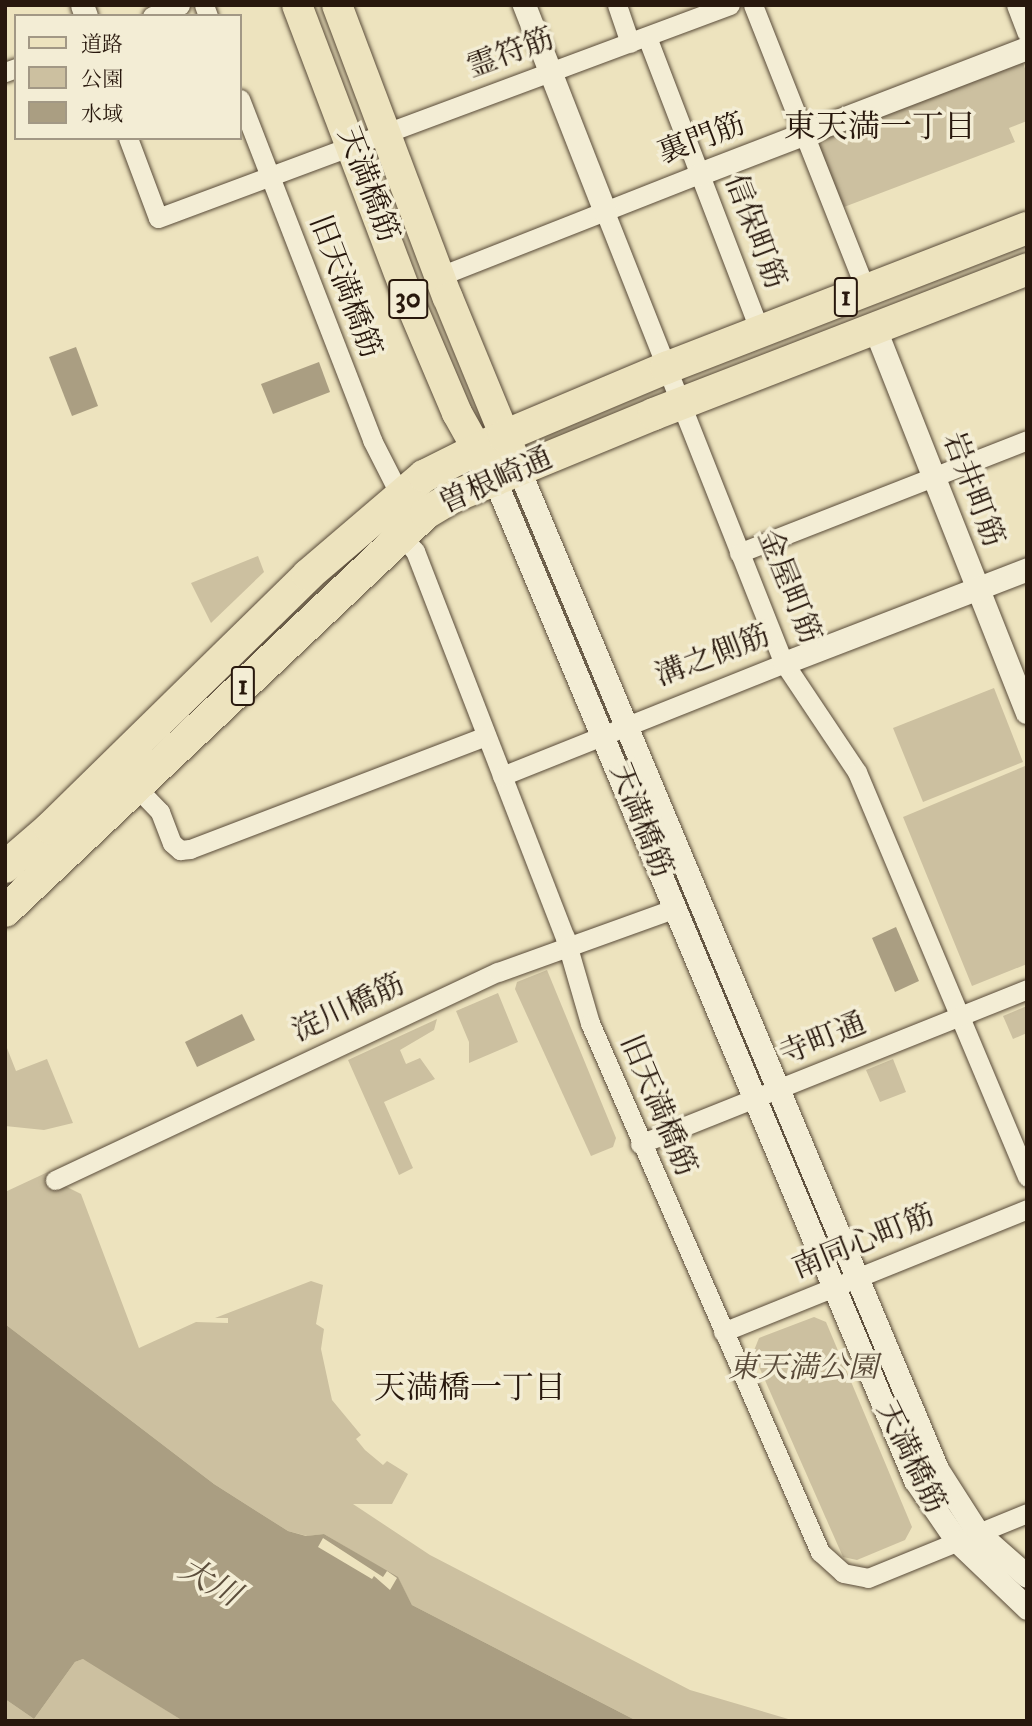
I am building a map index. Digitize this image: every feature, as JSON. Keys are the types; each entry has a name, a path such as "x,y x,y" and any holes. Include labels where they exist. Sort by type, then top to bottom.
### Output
{"highway":[{"name":"曽根崎通","path":"5,867 50,828 308,575 400,493 490,443 666,368 1027,228"},
{"name":"曽根崎通","path":"5,911 137,788 400,534 453,497 681,404 1027,269"}],"main road":[{"name":"天満橋筋","path":"298,5 409,300 507,475"},
{"name":"天満橋筋","path":"337,5 388,131 440,276 490,443"}],"street":[{"path":"157,14 180,5"},
{"name":"金屋町筋","path":"524,5 556,69 604,212 784,663 857,772 1027,1177"},
{"name":"信保町筋","path":"617,5 638,40 699,174 760,332"},
{"name":"霊符筋","path":"129,140 158,218 730,5"},
{"path":"753,5 866,290"},
{"path":"1016,5 1027,33"},
{"name":"裏門筋","path":"440,276 1027,48"},
{"name":"旧天満橋筋","path":"242,104 372,440 400,493"},
{"name":"岩井町筋","path":"875,329 1027,712"},
{"path":"739,552 1027,440"},
{"name":"天満橋筋","path":"507,475 626,725 767,1094 833,1288 915,1480 968,1537 1027,1608"},
{"name":"天満橋筋","path":"507,475 604,734 676,908 856,1279 968,1537 1027,1576"},
{"name":"旧天満橋筋","path":"400,534 415,551 567,950 590,1023 640,1144 820,1552 833,1567 868,1578 1027,1513"},
{"name":"溝之側筋","path":"502,775 1027,569"},
{"path":"137,788 160,813 172,843 180,850 190,849 486,736"},
{"name":"淀川橋筋","path":"55,1180 498,972 567,950 676,908"},
{"name":"寺町通","path":"640,1144 1027,989"},
{"name":"南同心町筋","path":"723,1332 1027,1209"}],"green space":[{"path":"1022,60 1027,74 1027,121 1009,128 1015,142 844,207 815,136"},
{"path":"258,556 264,572 211,623 191,583"},
{"path":"994,688 1023,762 923,802 893,728"},
{"path":"1025,766 1027,964 972,986 903,817"},
{"path":"547,970 616,1138 613,1147 591,1156 515,989 517,982"},
{"path":"498,993 518,1042 469,1063 469,1042 456,1011"},
{"path":"1027,1006 1027,1033 1013,1039 1003,1016"},
{"path":"437,1019 434,1030 400,1050 406,1064 420,1058 435,1079 384,1102 413,1168 399,1175 348,1060"},
{"path":"5,1043 16,1071 47,1059 73,1123 44,1130 5,1126"},
{"path":"893,1059 906,1092 880,1102 866,1070"},
{"path":"50,1171 59,1188 65,1186 81,1194 139,1348 196,1322 228,1323 228,1318 215,1318 311,1281 323,1285 316,1324 324,1329 321,1349 332,1400 361,1435 356,1439 365,1450 383,1465 387,1461 408,1474 392,1504 353,1504 430,1555 690,1690 795,1721 637,1721 412,1605 398,1578 324,1534 307,1536 288,1531 214,1484 5,1324 5,1192"},
{"name":"東天満公園","path":"814,1317 826,1322 912,1527 905,1540 857,1560 843,1557 753,1353 759,1338"},
{"path":"83,1659 183,1721 5,1721 5,1699 34,1719 75,1662"}],"water":[{"path":"76,347 98,406 72,416 49,357"},
{"path":"319,362 330,392 273,414 261,384"},
{"path":"896,927 919,981 895,992 872,938"},
{"path":"242,1014 255,1040 197,1067 185,1042"},
{"name":"大川","path":"5,1324 214,1484 288,1531 306,1536 324,1534 398,1577 412,1605 637,1721 183,1721 83,1659 75,1662 34,1719 5,1699"}],"pier":[{"path":"323,1538 383,1577 387,1571 397,1578 390,1590 374,1576 372,1579 318,1547"}],"district":[{"name":"東天満一丁目","path":"880,128"},
{"name":"天満橋一丁目","path":"470,1389"}]}
